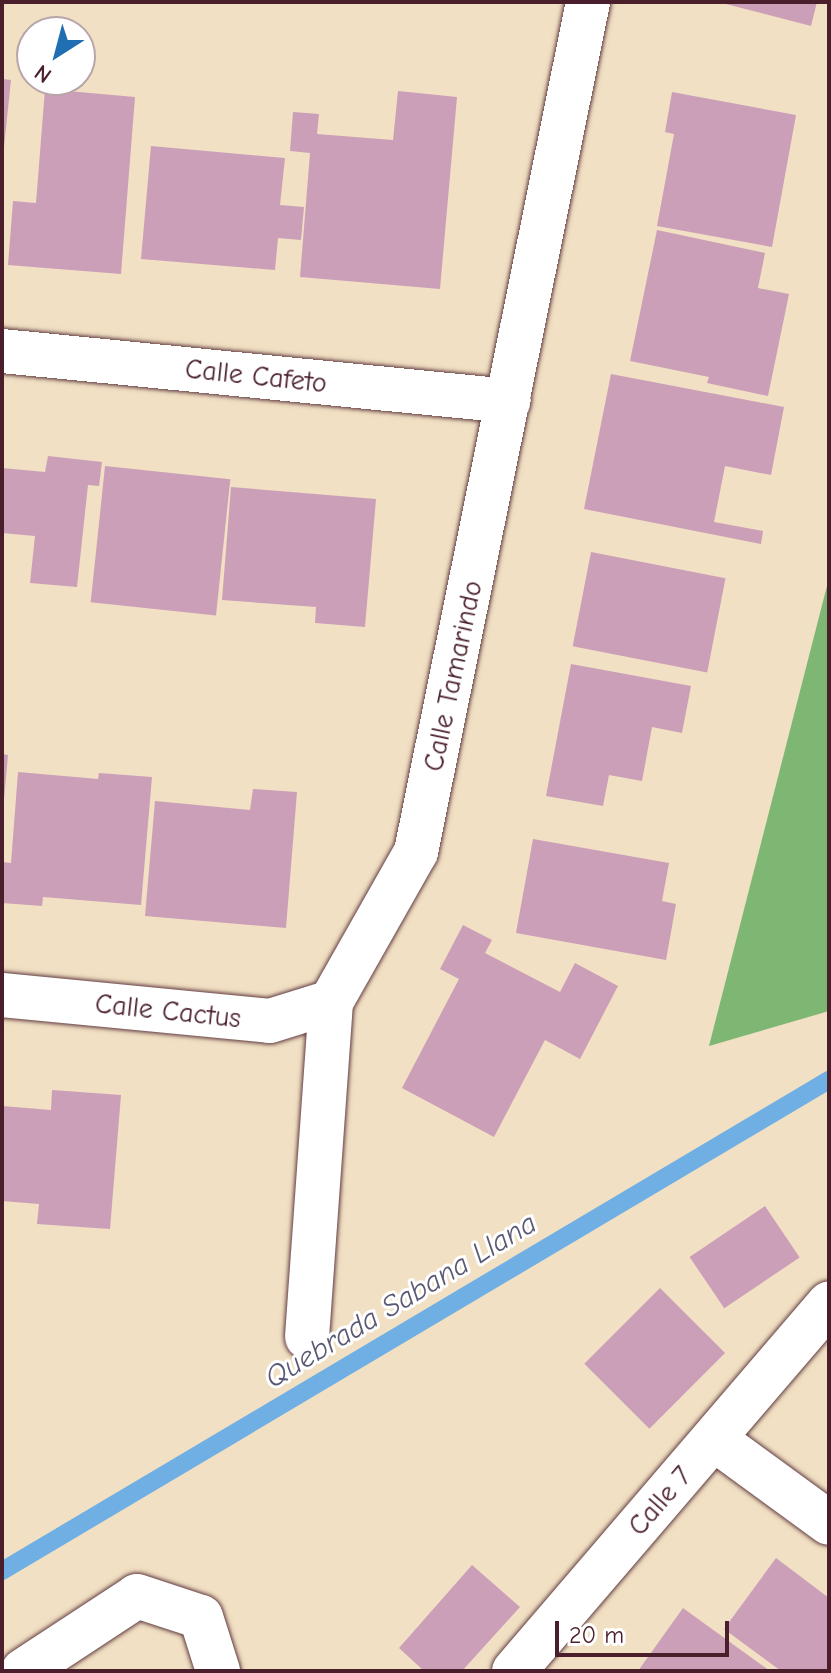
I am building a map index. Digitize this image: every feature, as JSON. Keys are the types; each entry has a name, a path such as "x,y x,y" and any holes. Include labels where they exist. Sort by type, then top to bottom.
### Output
{"street":[{"name":"Calle Tamarindo","path":"307,1337 331,1002 416,852 588,2"},
{"name":"Calle Cafeto","path":"2,351 509,401"},
{"name":"Calle Cactus","path":"2,995 270,1021 331,1002"},
{"path":"714,1439 829,1304"},
{"name":"Calle 7","path":"514,1671 714,1439 829,1523"},
{"path":"23,1671 137,1596 201,1617 218,1671"}],"green space":[{"path":"829,578 829,1011 709,1046"}],"building":[{"path":"718,2 817,2 811,26"},
{"path":"2,79 11,80 4,147 2,147"},
{"path":"398,91 457,97 440,289 300,277 310,153 290,151 293,112 319,114 317,134 393,140"},
{"path":"672,92 796,115 772,247 657,226 674,134 665,132"},
{"path":"96,94 135,97 121,274 8,265 13,201 36,203 44,96 96,96"},
{"path":"151,146 285,158 280,205 304,207 301,240 278,238 275,270 141,259"},
{"path":"657,230 765,253 758,288 789,294 768,396 707,383 709,377 630,361"},
{"path":"611,374 784,407 771,475 725,466 714,522 763,531 761,544 584,509"},
{"path":"48,456 102,462 99,486 88,485 77,587 30,583 35,536 2,533 2,468 45,472"},
{"path":"105,466 230,479 216,615 91,602"},
{"path":"231,487 376,499 365,627 315,623 316,607 222,600"},
{"path":"591,552 725,578 707,672 573,646"},
{"path":"571,664 691,686 682,733 652,727 642,781 609,775 603,806 546,796"},
{"path":"2,754 8,755 4,799 2,798"},
{"path":"18,772 98,779 99,773 152,777 141,905 43,897 42,906 2,903 2,862 11,863"},
{"path":"253,789 297,792 286,928 145,916 155,801 250,810"},
{"path":"533,839 669,863 662,901 676,904 666,960 516,933"},
{"path":"463,925 492,940 485,953 560,992 575,963 618,986 580,1059 545,1040 494,1137 402,1088 459,979 440,969"},
{"path":"52,1090 121,1095 110,1229 37,1224 39,1204 2,1201 2,1106 51,1110"},
{"path":"765,1206 800,1257 724,1308 690,1257"},
{"path":"660,1288 725,1353 649,1429 584,1364"},
{"path":"776,1558 829,1598 829,1671 781,1671 724,1629"},
{"path":"472,1565 520,1607 462,1671 424,1671 399,1648"},
{"path":"683,1608 770,1671 638,1671"}],"waterway":[{"name":"Quebrada Sabana Llana","path":"2,1571 829,1080"}]}
